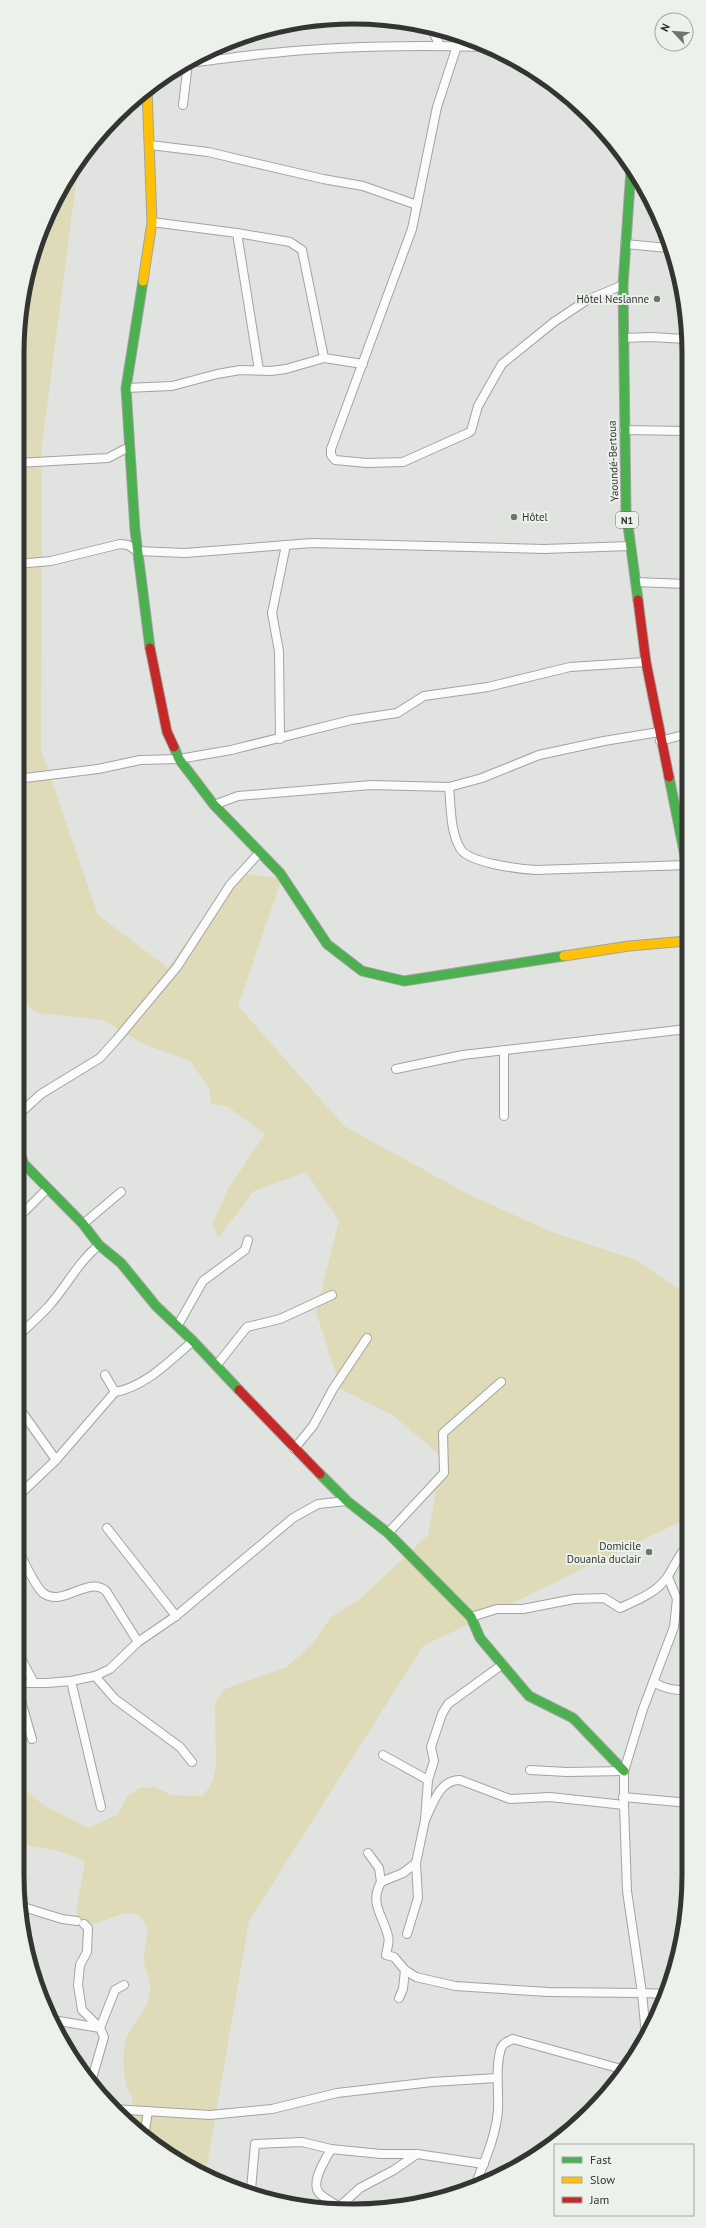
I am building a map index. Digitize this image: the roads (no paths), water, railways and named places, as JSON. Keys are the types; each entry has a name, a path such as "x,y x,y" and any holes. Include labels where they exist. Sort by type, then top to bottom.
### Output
{"main road":[{"path":"147,97 152,222 126,388 137,551 150,648 167,732 172,747 179,759 214,805 280,873 327,944 362,971 404,980 629,946 682,941"},
{"name":"Yaoundé-Bertoua","path":"631,176 623,285 626,511 646,662 682,842"},
{"path":"24,1164 83,1224 99,1245 121,1263 156,1306 178,1325 294,1449 347,1501 388,1533 471,1617 480,1638 529,1696 573,1718 624,1770"}],"street":[{"path":"435,34 440,45"},
{"path":"201,61 273,53 440,45 473,47"},
{"path":"457,46 438,107 412,229 331,449 331,455 335,460 403,462 468,433 471,431 478,406 502,364 554,322 587,300 623,285"},
{"path":"183,105 186,70"},
{"path":"150,145 208,152 324,179 364,186 417,205"},
{"path":"152,222 237,233 290,242 302,250 324,358"},
{"path":"237,233 259,370"},
{"path":"625,244 665,248"},
{"path":"623,338 651,337 681,339"},
{"path":"126,388 172,386 217,374 240,370 286,370 324,358 363,364"},
{"path":"624,430 682,431"},
{"path":"24,463 108,458 125,449 130,450"},
{"path":"24,563 51,561 120,544 128,545 137,551 185,553 312,543 428,544 544,549 631,546"},
{"path":"280,739 279,651 272,613 286,545"},
{"path":"635,582 682,584"},
{"path":"24,779 98,769 140,760 179,759 280,739 351,720 397,713 424,696 488,687 570,667 646,662"},
{"path":"214,805 238,796 371,784 449,787 482,778 539,755 604,741 682,734"},
{"path":"449,787 454,829 460,849 467,856 519,869 536,870 682,866"},
{"path":"24,1110 41,1094 100,1058 113,1044 169,978 193,945 230,885 260,852"},
{"path":"396,1069 463,1055 682,1030"},
{"path":"504,1050 504,1116"},
{"path":"24,1212 47,1188"},
{"path":"83,1224 121,1192"},
{"path":"178,1325 203,1281 245,1250 248,1240"},
{"path":"24,1330 48,1307 74,1275 84,1257 99,1245"},
{"path":"216,1366 248,1327 280,1319 332,1295"},
{"path":"294,1449 313,1426 333,1389 367,1338"},
{"path":"24,1490 56,1460 115,1392 126,1390 158,1370 193,1341"},
{"path":"105,1375 115,1392"},
{"path":"388,1533 444,1473 443,1433 501,1382"},
{"path":"24,1416 56,1460"},
{"path":"24,1683 71,1681 95,1676 110,1669 138,1642 176,1616 293,1518 318,1504 347,1501"},
{"path":"107,1528 176,1616"},
{"path":"471,1617 497,1609 523,1610 574,1599 604,1598 620,1608 655,1590 668,1577 676,1559 682,1552"},
{"path":"24,1560 42,1592 50,1597 59,1597 95,1586 101,1586 106,1591 138,1642"},
{"path":"645,2026 642,1993 627,1891 623,1801 624,1770 653,1682 663,1662 674,1627 677,1610 676,1599 668,1577"},
{"path":"24,1664 34,1682"},
{"path":"407,1934 418,1898 416,1863 425,1820 428,1780 434,1761 431,1747 442,1714 448,1704 503,1664"},
{"path":"95,1676 115,1699 180,1747 192,1762"},
{"path":"71,1681 101,1807"},
{"path":"653,1682 664,1688 682,1691"},
{"path":"24,1711 32,1739"},
{"path":"383,1755 428,1780"},
{"path":"530,1770 572,1772 624,1770"},
{"path":"425,1820 444,1785 454,1780 460,1780 510,1799 550,1797 682,1803"},
{"path":"368,1853 379,1868 381,1882 377,1890 375,1902 389,1938 386,1955 394,1957 405,1970 416,1977 455,1986 548,1992 660,1994"},
{"path":"381,1882 403,1873 416,1863"},
{"path":"26,1908 62,1919 81,1922 88,1928 88,1948 80,1965 78,1985 82,2010 100,2028 104,2037 93,2077"},
{"path":"399,1998 403,1988 405,1970"},
{"path":"100,2028 115,1990 124,1985"},
{"path":"58,2021 100,2028"},
{"path":"477,2180 491,2144 498,2110 498,2078 502,2048 506,2041 513,2039 619,2068"},
{"path":"122,2109 210,2115 272,2109 337,2093 432,2082 498,2078"},
{"path":"145,2130 148,2111"},
{"path":"251,2188 255,2144 302,2142 331,2149 381,2154 417,2154 484,2164"},
{"path":"331,2149 317,2178 316,2186 318,2192 334,2203"},
{"path":"345,2204 360,2188 394,2170 417,2154"}],"place":[{"name":"Hôtel Neslanne","path":"657,299"},
{"name":"Hôtel","path":"514,517"},
{"name":"Domicile Douanla duclair","path":"649,1552"}]}
